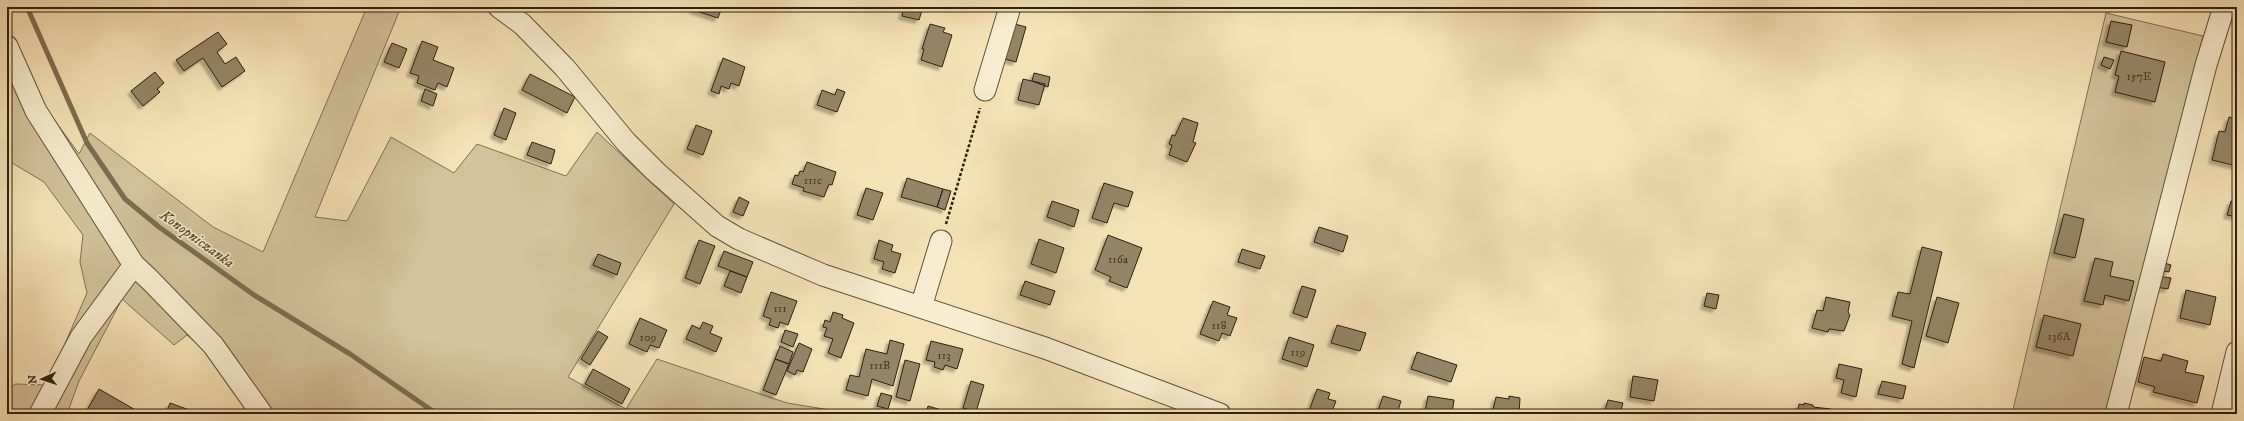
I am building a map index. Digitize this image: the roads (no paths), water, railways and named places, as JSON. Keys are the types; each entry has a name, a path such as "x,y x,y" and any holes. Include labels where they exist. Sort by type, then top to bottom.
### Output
{"street":[{"path":"499,7 522,24 559,63 636,152 716,226 739,240 822,275 1052,351 1220,414"},
{"path":"985,90 1010,7"},
{"path":"2116,414 2206,65 2224,7"},
{"path":"7,46 36,111 134,265 213,346 262,414"},
{"path":"921,307 941,241"},
{"path":"40,414 80,337 134,265"},
{"path":"2222,414 2237,352"}],"waterway":[{"name":"Konopniczanka","path":"27,7 87,143 125,199 159,227 254,295 350,354 437,414"}]}
